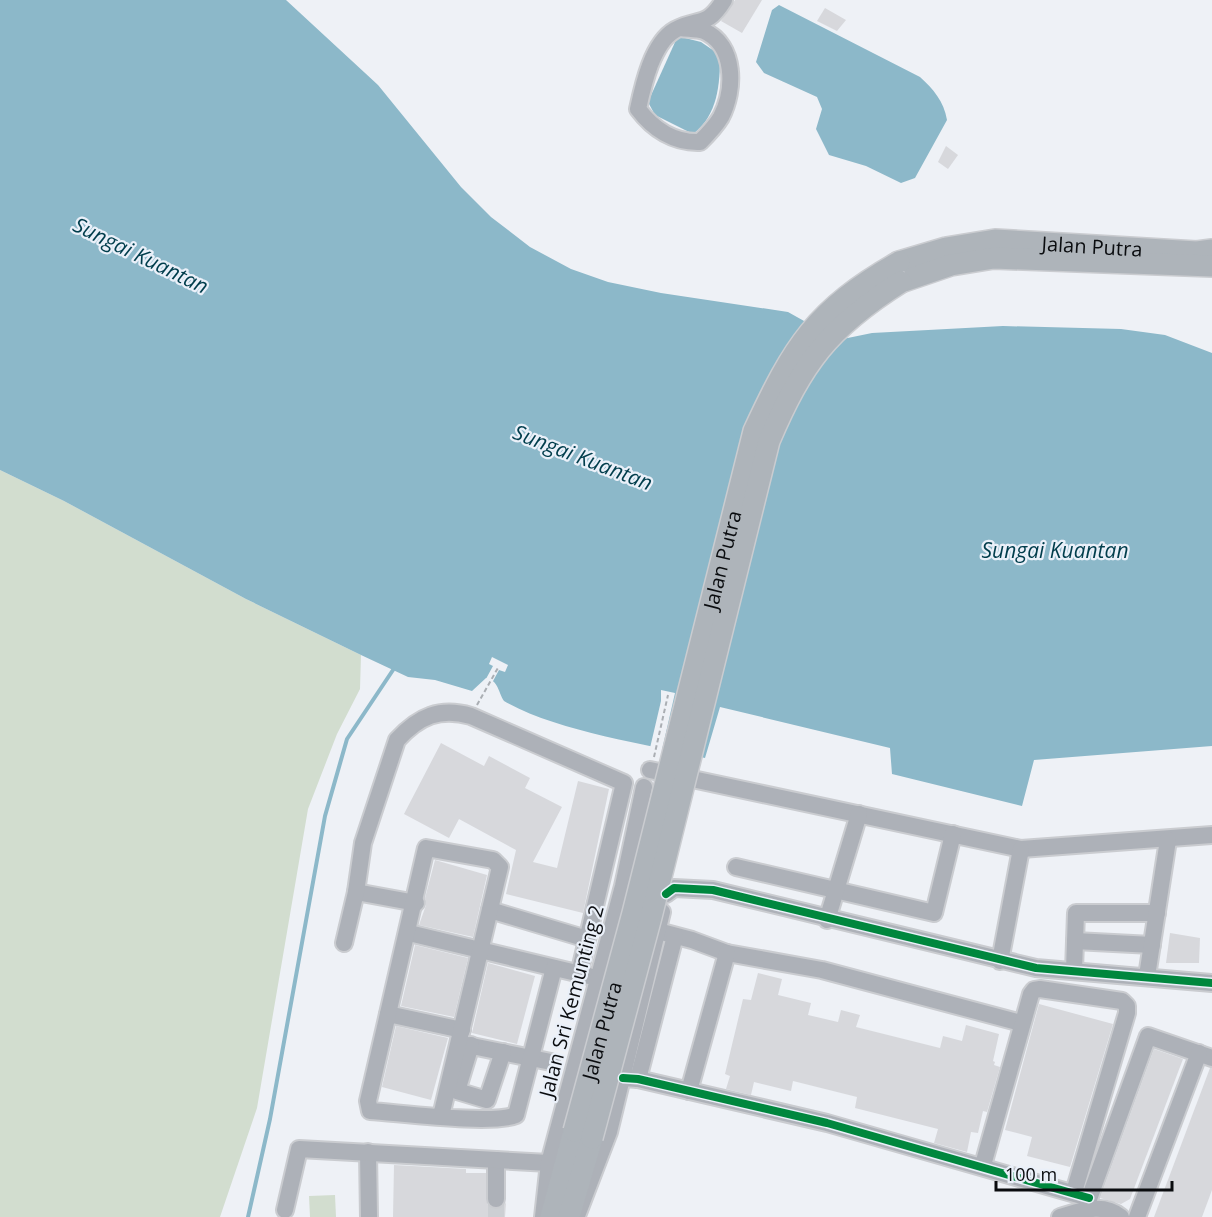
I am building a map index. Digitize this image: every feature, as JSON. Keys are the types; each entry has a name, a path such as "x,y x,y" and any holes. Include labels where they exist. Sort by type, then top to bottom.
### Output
{"main road":[{"name":"Jalan Putra","path":"551,1217 583,1134 651,917 769,441 785,404 824,342 900,272 946,248 994,240 1197,252 1212,250"},
{"name":"Jalan Putra","path":"900,272 994,258 1212,266"},
{"name":"Jalan Putra","path":"569,1217 583,1134"}],"street":[{"path":"681,28 703,31 716,39 730,58 730,87 722,115 700,142 685,142 650,125 638,109 650,66 666,37 681,28 709,19 724,0"},
{"path":"344,943 356,892 363,843 397,740 407,730 442,712 453,711 471,716 643,791"},
{"path":"623,886 643,791 651,768 1021,849 1212,835"},
{"path":"579,974 624,783"},
{"path":"827,920 859,814"},
{"path":"736,867 934,913 953,834"},
{"path":"1147,976 1168,840"},
{"path":"630,846 638,876 655,880 666,894"},
{"path":"503,1052 487,1100 457,1091 480,950 500,867 493,860 426,848 416,903 368,1101 370,1111 505,1120 516,1115 554,968"},
{"path":"1000,961 1021,849"},
{"name":"Jalan Sri Kemunting 2","path":"543,1217 549,1163 623,886 638,876"},
{"path":"630,1079 666,894 674,888 713,890 827,920 1036,968 1212,983"},
{"path":"356,892 416,903"},
{"path":"490,910 587,939"},
{"path":"1074,970 1076,913 1157,913"},
{"path":"658,932 727,954 833,973 1021,1023"},
{"path":"409,933 599,979"},
{"path":"576,1217 590,1187 630,1079 675,936"},
{"path":"1075,941 1152,945"},
{"path":"689,1091 727,954"},
{"path":"983,1165 1021,1023 1034,990 1122,1001 1127,1006 1127,1012 1082,1200"},
{"path":"388,1014 503,1052 552,1062"},
{"path":"1060,1217 1082,1200 1148,1036 1206,1055 1137,1217"},
{"path":"441,1116 464,1040"},
{"path":"630,1079 827,1123 983,1165 1112,1210 1121,1217"},
{"path":"285,1210 299,1149 549,1163"},
{"path":"368,1152 369,1217"},
{"path":"496,1160 496,1199"}],"path":[{"path":"474,712 499,666"},
{"path":"651,768 668,695"}],"green space":[{"path":"0,470 64,501 246,599 361,655 360,689 337,734 308,809 257,1108 220,1217 0,1217"},
{"path":"335,1195 336,1217 310,1217 309,1196"}],"water":[{"name":"Sungai Kuantan","path":"0,0 286,0 378,85 461,187 491,217 530,247 571,269 608,282 661,293 788,312 838,340 872,333 1003,326 1121,329 1165,335 1212,353 1212,746 1034,760 1022,806 892,774 890,748 720,707 705,758 602,736 550,721 504,701 496,684 490,679 486,678 472,691 435,680 408,677 246,599 64,501 0,470"},
{"path":"779,5 920,77 941,101 947,120 915,178 901,183 866,166 829,155 816,129 822,109 817,97 764,73 756,62 772,10"},
{"path":"681,37 701,42 720,55 718,88 713,108 708,118 693,134 655,115 648,102 676,40"}],"pier":[{"path":"492,657 508,665 505,672 499,670 492,683 487,681 481,688 493,666 489,664"},
{"path":"661,690 675,693 662,750 650,748 661,701"}],"building":[{"path":"735,0 762,0 742,33 721,21"},
{"path":"825,8 846,20 837,31 817,21"},
{"path":"946,146 958,155 948,169 938,162"},
{"path":"441,743 484,766 489,756 530,778 525,788 562,807 533,862 557,868 578,781 609,789 583,913 506,894 516,850 459,819 449,838 404,814"},
{"path":"435,860 487,875 473,937 419,925 426,905 425,898"},
{"path":"1170,933 1200,938 1199,963 1166,963"},
{"path":"415,945 468,958 454,1017 401,1006"},
{"path":"488,963 535,976 517,1044 472,1033"},
{"path":"758,973 782,979 778,995 811,1003 808,1015 838,1022 841,1010 860,1015 856,1027 940,1048 943,1036 962,1041 966,1025 999,1034 993,1061 994,1065 1000,1067 987,1112 983,1111 978,1133 971,1132 967,1152 934,1143 938,1129 855,1108 857,1097 793,1081 791,1091 754,1082 751,1095 726,1089 730,1076 725,1074 743,999 751,1000"},
{"path":"1039,1004 1113,1024 1070,1167 1027,1156 1032,1137 1005,1130"},
{"path":"396,1026 448,1038 431,1100 382,1087"},
{"path":"1154,1049 1183,1059 1130,1199 1121,1204 1100,1198"},
{"path":"1210,1068 1212,1068 1212,1190 1202,1217 1154,1217"},
{"path":"394,1165 466,1169 466,1173 486,1173 487,1204 497,1209 506,1203 505,1217 393,1217"}],"waterway":[{"path":"248,1217 270,1119 325,816 347,739 393,670"}],"tunnel":[{"path":"496,1199 496,1217"}],"cycle path":[{"path":"666,894 674,888 713,890 1036,968 1212,983"},
{"path":"623,1078 638,1079 827,1123 1089,1198"}]}
